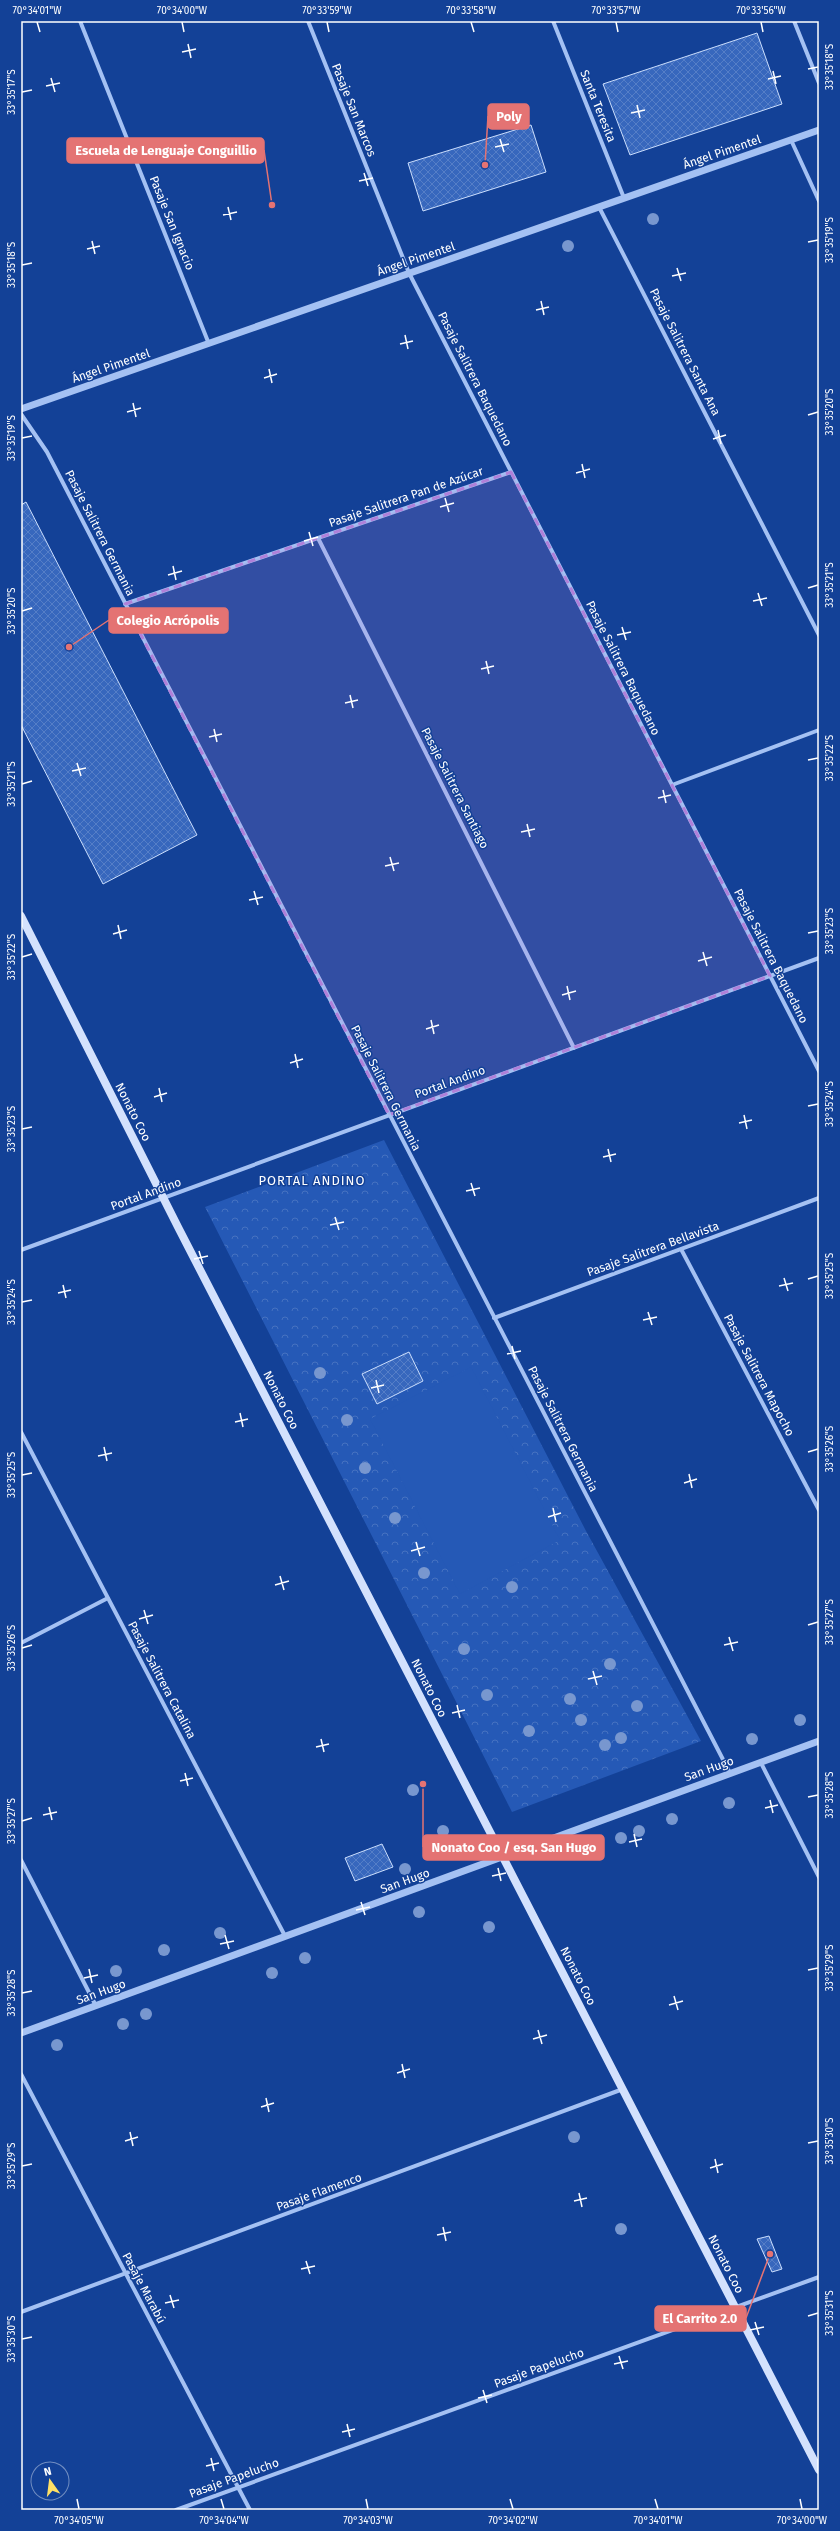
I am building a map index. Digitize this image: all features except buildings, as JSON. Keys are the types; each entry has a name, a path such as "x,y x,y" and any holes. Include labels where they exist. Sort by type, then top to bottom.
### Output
{"main road":[{"name":"Nonato Coo","path":"21,916 163,1198 819,2470"}],"street":[{"name":"Pasaje San Ignacio","path":"80,21 209,344"},
{"name":"Pasaje San Marcos","path":"308,21 408,273"},
{"name":"Santa Teresita","path":"554,21 624,198"},
{"path":"794,21 819,83"},
{"name":"Ángel Pimentel","path":"21,409 819,130"},
{"path":"791,140 819,201"},
{"name":"Pasaje Salitrera Santa Ana","path":"599,207 819,635"},
{"name":"Pasaje Salitrera Baquedano","path":"408,273 819,1071"},
{"name":"Pasaje Salitrera Germania","path":"21,414 47,452 730,1773"},
{"name":"Pasaje Salitrera Pan de Azúcar","path":"125,604 511,472"},
{"name":"Pasaje Salitrera Santiago","path":"318,538 574,1048"},
{"path":"672,785 819,730"},
{"name":"Portal Andino","path":"21,1250 819,958"},
{"name":"Pasaje Salitrera Bellavista","path":"494,1318 819,1198"},
{"name":"Pasaje Salitrera Mapocho","path":"681,1249 819,1510"},
{"name":"Pasaje Salitrera Catalina","path":"21,1432 285,1936"},
{"path":"21,1643 108,1598"},
{"name":"San Hugo","path":"21,2033 819,1741"},
{"path":"761,1762 819,1877"},
{"path":"21,1860 96,2006"},
{"name":"Pasaje Marabú","path":"21,2074 250,2510"},
{"name":"Pasaje Flamenco","path":"21,2312 623,2089"},
{"name":"Pasaje Papelucho","path":"176,2510 819,2277"}],"highlighted area":[{"path":"511,472 770,976 389,1115 125,604"}],"green space":[{"path":"384,1140 586,1531 701,1741 512,1812 205,1207"},
{"path":"471,1367 560,1540 460,1594 370,1419"}],"place":[{"name":"Poly","path":"485,165"},
{"name":"Escuela de Lenguaje Conguillio","path":"272,205"},
{"name":"Colegio Acrópolis","path":"69,647"},
{"name":"Nonato Coo / esq. San Hugo","path":"423,1784"},
{"name":"El Carrito 2.0","path":"770,2254"}],"district":[{"name":"PORTAL ANDINO","path":"312,1180"}]}
